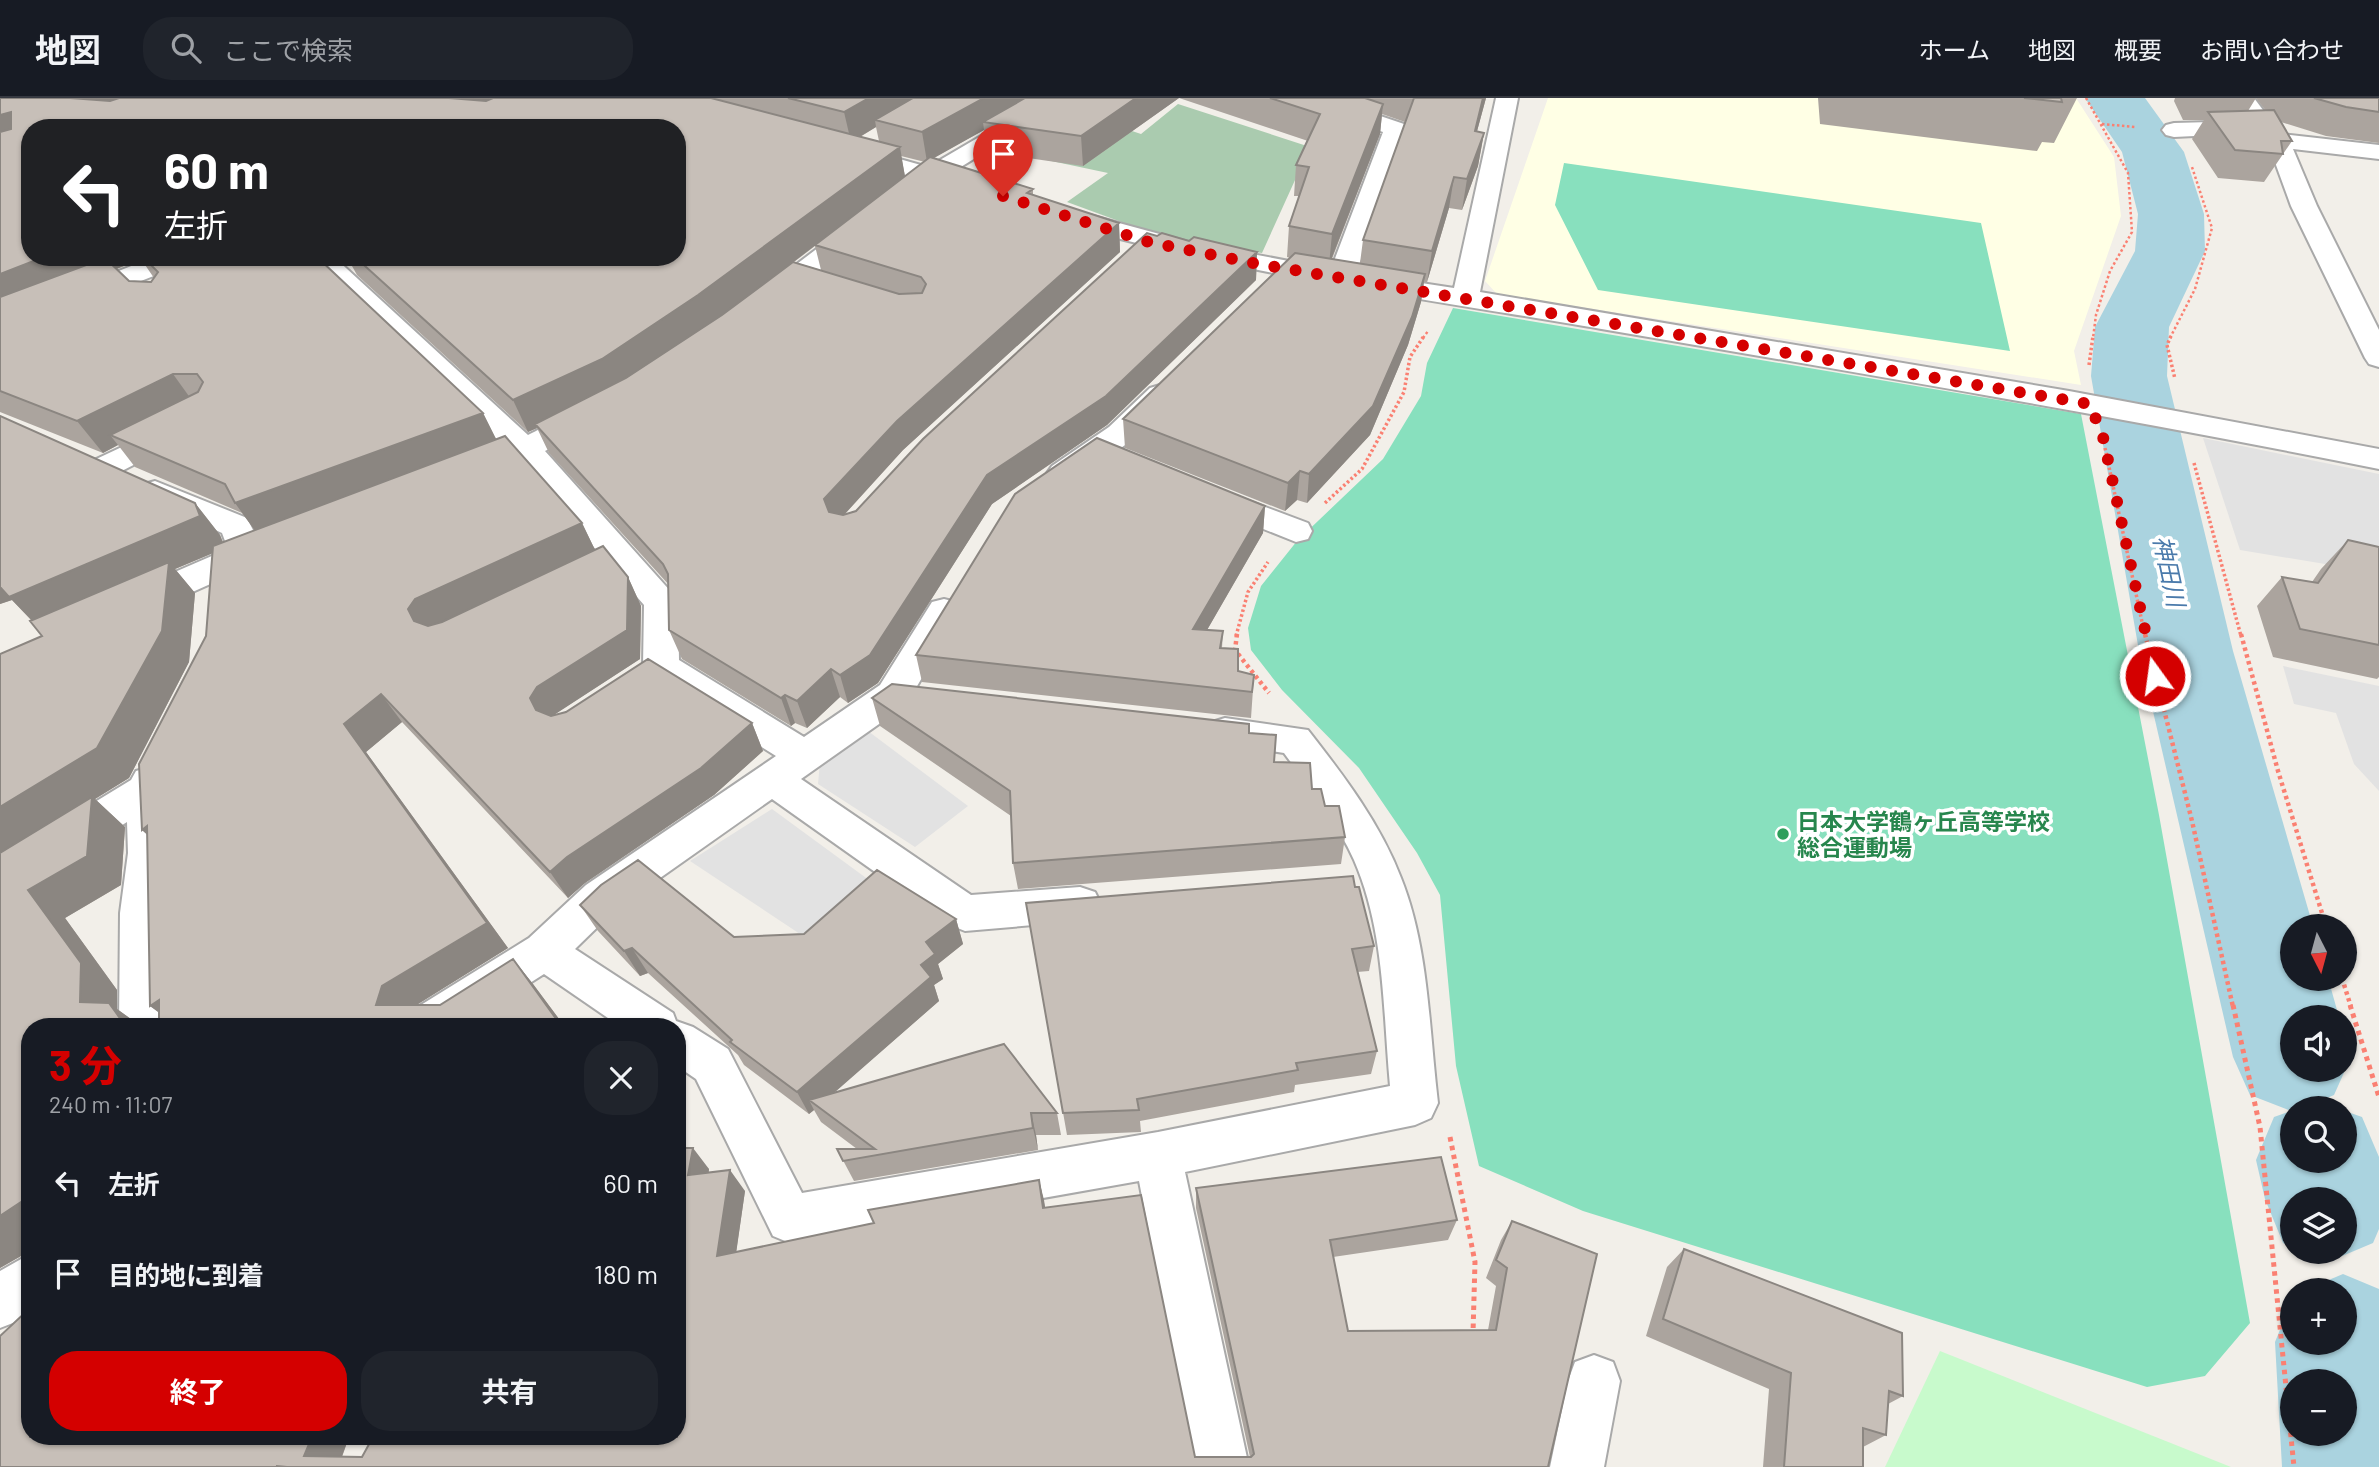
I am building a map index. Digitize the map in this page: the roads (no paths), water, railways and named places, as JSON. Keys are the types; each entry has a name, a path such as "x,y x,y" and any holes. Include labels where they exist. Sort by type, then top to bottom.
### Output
{"street":[{"path":"742,318 810,281 889,205 930,173 1062,98"},
{"path":"1305,98 1396,129 1341,277"},
{"path":"1465,298 1507,98"},
{"path":"2242,98 2284,153 2304,206 2379,358"},
{"path":"2174,130 2269,134 2379,152"},
{"path":"854,147 981,189"},
{"path":"1046,210 1149,242 1286,269 2097,405 2379,460"},
{"path":"1126,264 1149,242"},
{"path":"0,328 155,266"},
{"path":"339,266 524,449 622,556 661,603 650,674 787,767 965,913 1118,901"},
{"path":"1258,296 1286,269"},
{"path":"132,275 156,298"},
{"path":"1038,490 1121,434 1180,375"},
{"path":"449,477 524,449 615,404"},
{"path":"196,421 92,463 235,526 232,560 214,608"},
{"path":"1095,450 1132,466"},
{"path":"1195,491 1296,531"},
{"path":"115,613 285,539"},
{"path":"585,572 622,556"},
{"path":"438,1018 544,951 601,897 893,695 963,581"},
{"path":"893,695 934,699"},
{"path":"686,1047 712,1064 790,1219 1158,1155 1415,1103 1395,926 1361,882 1345,806 1295,740 1198,729"},
{"path":"0,881 154,774 141,913 141,1018"},
{"path":"544,951 644,1018"},
{"path":"1158,1155 1222,1467"},
{"path":"0,1303 21,1286"},
{"path":"1577,1467 1594,1381"}],"waterway":[{"name":"神田川","path":"2115,98 2153,152 2171,214 2170,251 2132,327 2129,376 2186,651 2280,1011"},
{"name":"神田川","path":"2321,1173 2325,1187"},
{"name":"神田川","path":"2344,1355 2354,1467"}],"place":[{"name":"日本大学鶴ヶ丘高等学校 総合運動場","path":"1783,834"}]}
